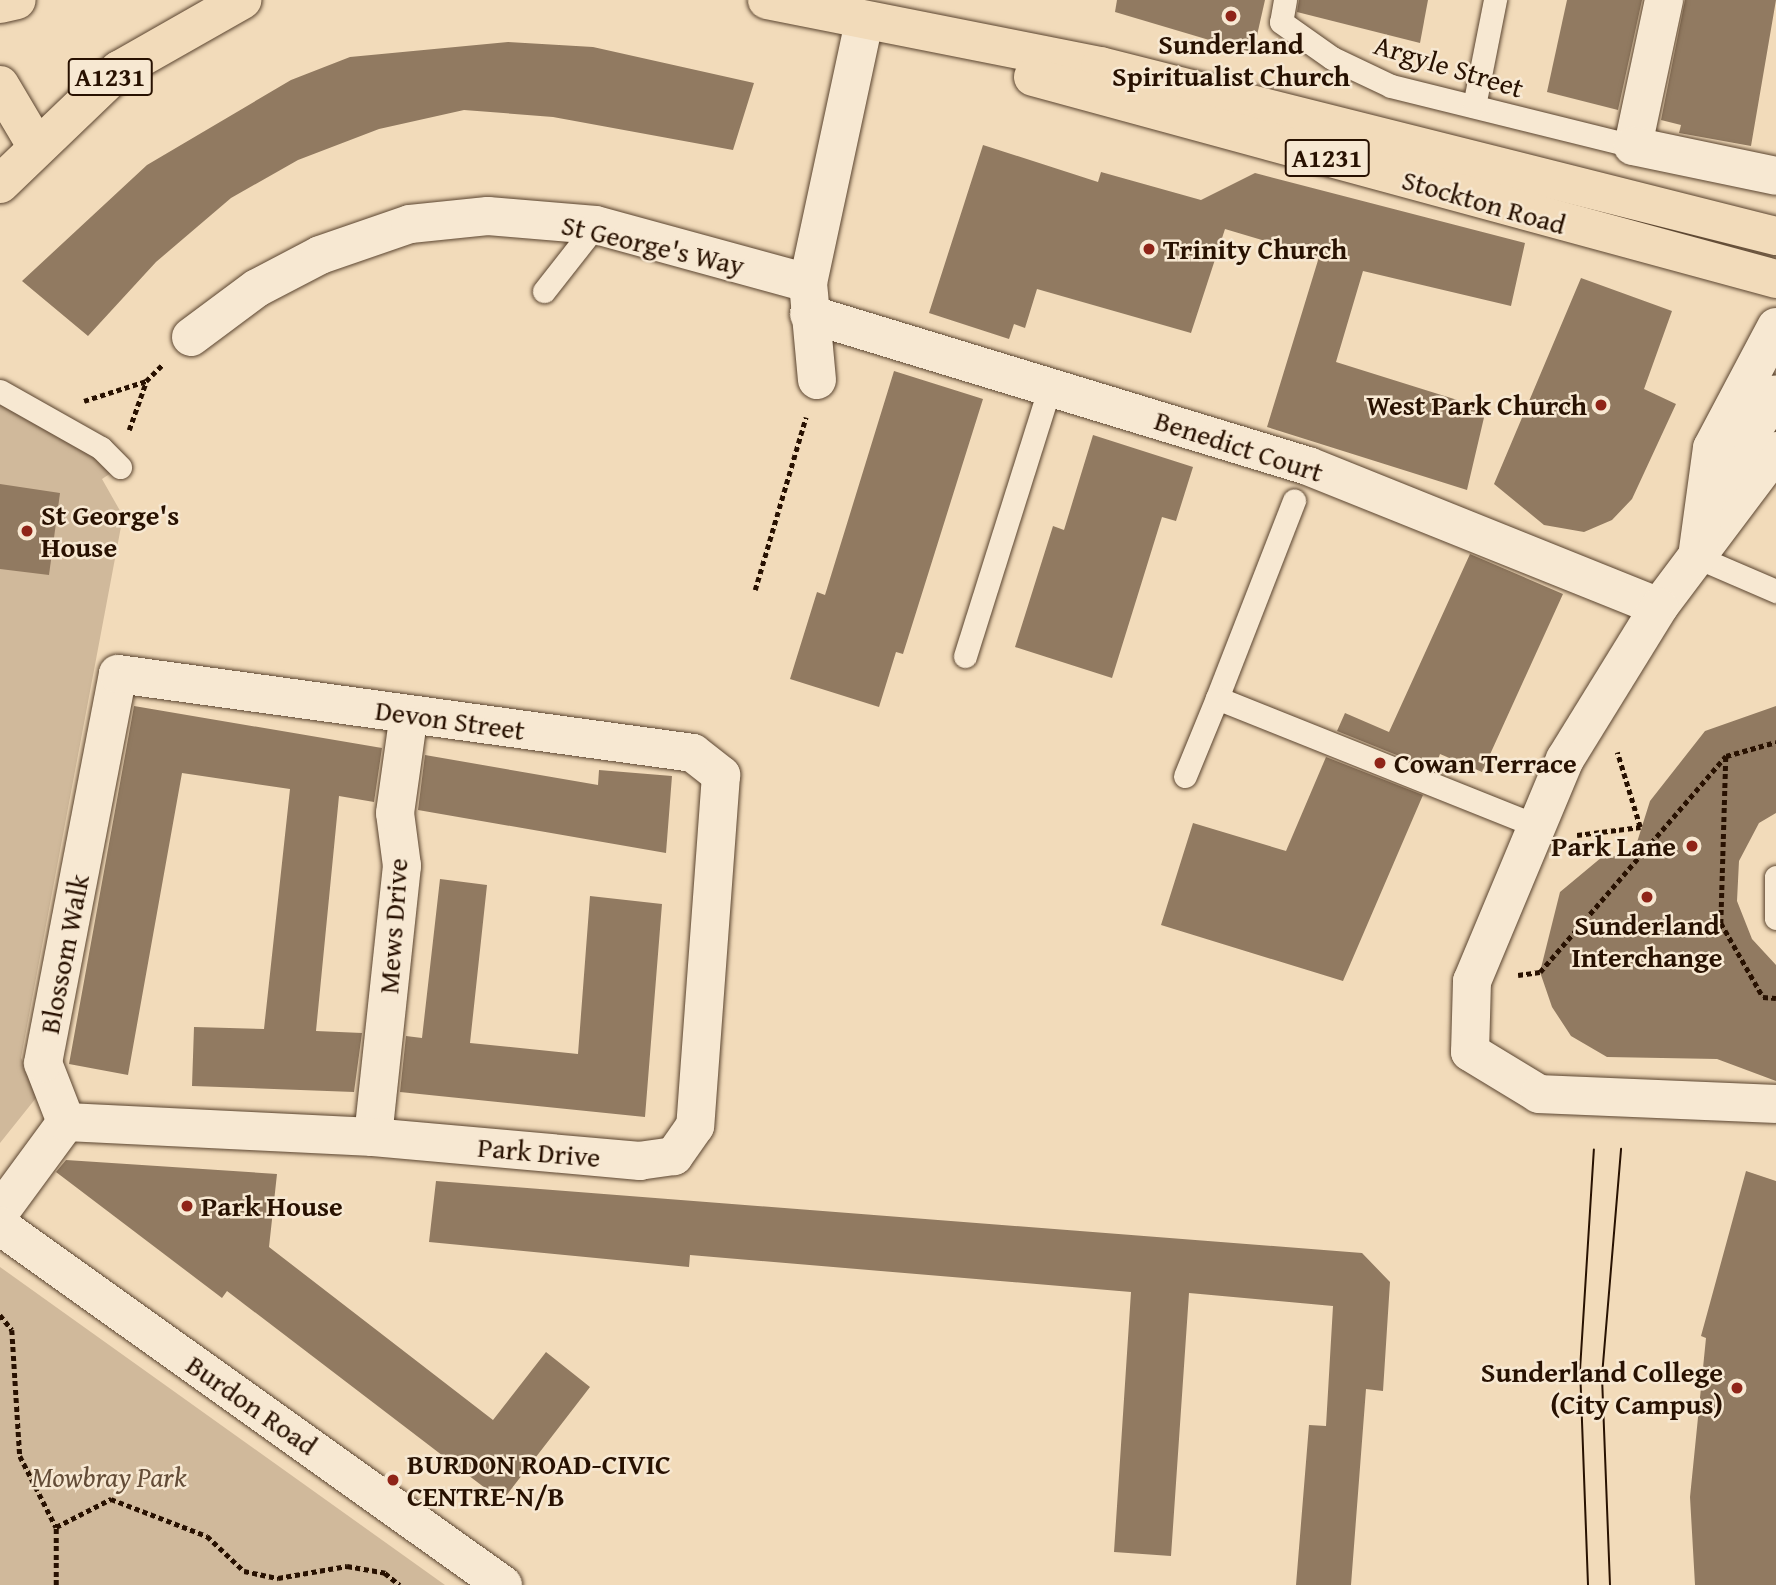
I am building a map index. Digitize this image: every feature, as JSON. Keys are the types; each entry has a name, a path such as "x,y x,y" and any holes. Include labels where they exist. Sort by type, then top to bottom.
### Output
{"highway":[{"path":"0,4 18,0"},
{"name":"A1231","path":"0,184 35,144 119,70 242,0"},
{"name":"Stockton Road","path":"767,0 913,33 1100,66 1776,236"},
{"name":"Stockton Road","path":"913,33 983,63 1761,276"},
{"path":"0,85 35,144"}],"street":[{"path":"1664,0 1633,146 1776,176"},
{"path":"817,380 809,298 864,22"},
{"name":"St George's Way","path":"191,337 289,272 410,224 488,216 596,225 809,298"},
{"path":"1761,276 1776,299"},
{"name":"Benedict Court","path":"809,298 1050,387 1308,466 1660,607"},
{"path":"1697,557 1712,448 1776,327"},
{"path":"1703,508 1776,394"},
{"path":"1776,451 1744,500 1660,607 1600,698 1531,833 1472,981 1470,1052 1539,1094 1776,1104"},
{"name":"Devon Street","path":"118,674 693,753 721,775 722,828"},
{"name":"Blossom Walk","path":"66,1122 43,1063 118,674"},
{"name":"Mews Drive","path":"373,1137 402,866 395,813 409,714"},
{"name":"Park Drive","path":"66,1122 373,1137 660,1161 685,1148 695,1126 722,828"},
{"path":"0,1212 66,1122"},
{"name":"Burdon Road","path":"0,1226 503,1585"}],"lane":[{"name":"Argyle Street","path":"1285,0 1282,22 1332,58 1391,86 1633,146"},
{"path":"1474,106 1495,0"},
{"path":"544,291 596,225"},
{"path":"965,656 1050,387"},
{"path":"0,391 101,448 120,467"},
{"path":"1185,775 1294,501"},
{"path":"1697,557 1776,591"},
{"path":"1217,698 1531,833"},
{"path":"1776,877 1776,918"}],"path":[{"path":"73,396 86,401 146,381 191,337"},
{"path":"755,590 817,380"},
{"path":"120,467 146,381"},
{"path":"1531,833 1640,827 1600,698"},
{"path":"1472,981 1541,972 1726,756 1776,742"},
{"path":"1726,756 1721,923 1763,997 1776,998"},
{"path":"0,1315 12,1330 20,1456 56,1527 56,1585"},
{"path":"56,1527 111,1499 207,1536 244,1571 278,1578 346,1566 385,1573 400,1585"}],"green space":[{"path":"0,391 120,467 102,479 123,516 21,1058 40,1093 0,1143"},
{"name":"Mowbray Park","path":"0,1267 445,1585 0,1585"}],"building":[{"path":"1117,0 1265,0 1253,53 1115,12"},
{"path":"1299,0 1428,0 1420,43 1297,12"},
{"path":"1567,0 1642,0 1618,110 1547,92"},
{"path":"1685,0 1776,0 1751,146 1679,133 1681,125 1661,120"},
{"path":"508,42 593,47 754,83 733,150 553,117 464,110 379,129 298,160 231,198 156,262 88,336 22,281 147,165 291,80 350,57"},
{"path":"983,145 1098,182 1101,172 1201,200 1255,173 1525,243 1511,306 1363,271 1336,362 1486,409 1467,490 1267,427 1319,257 1225,229 1191,333 1037,289 1025,328 1014,324 1009,339 929,313"},
{"name":"West Park Church","path":"1581,278 1672,311 1644,389 1676,404 1632,499 1612,520 1584,532 1544,525 1494,484"},
{"path":"894,371 983,399 903,654 896,652 879,707 790,679 817,592 825,595"},
{"path":"1093,435 1193,467 1176,521 1162,517 1112,678 1015,647 1053,526 1064,530"},
{"name":"St George's House","path":"0,484 60,493 49,575 0,569"},
{"path":"1470,554 1563,594 1482,772 1440,754 1434,770 1337,731 1345,713 1389,732"},
{"path":"134,706 382,748 374,802 339,796 316,1031 362,1033 354,1092 192,1086 194,1027 264,1029 290,789 182,773 128,1075 69,1064"},
{"name":"Sunderland Interchange","path":"1776,706 1776,813 1759,823 1739,861 1737,901 1752,939 1776,965 1776,1081 1717,1059 1607,1057 1571,1036 1552,1007 1540,972 1560,892 1602,857 1633,855 1650,801 1705,731"},
{"path":"425,755 598,785 599,770 672,776 666,853 418,810"},
{"path":"1326,757 1423,795 1343,981 1161,925 1193,823 1286,851"},
{"path":"440,879 487,885 470,1043 578,1054 590,896 662,904 645,1117 400,1092 406,1036 422,1038"},
{"path":"66,1160 277,1174 269,1247 493,1420 546,1352 590,1387 502,1501 227,1291 222,1298 56,1172"},
{"name":"Sunderland College (City Campus)","path":"1746,1171 1776,1181 1776,1585 1695,1585 1690,1497 1706,1338 1701,1336"},
{"path":"436,1181 1362,1253 1390,1282 1383,1391 1366,1389 1351,1585 1296,1585 1309,1425 1326,1426 1333,1306 1189,1293 1171,1556 1114,1552 1131,1292 690,1255 689,1267 429,1242"}],"tram line":[{"path":"1588,1585 1580,1370 1594,1149"},
{"path":"1610,1585 1602,1376 1621,1149"}],"place":[{"name":"Sunderland Spiritualist Church","path":"1231,16"},
{"name":"Trinity Church","path":"1149,249"},
{"name":"West Park Church","path":"1601,405"},
{"name":"St George's House","path":"27,531"},
{"name":"Cowan Terrace","path":"1380,763"},
{"name":"Park Lane","path":"1692,846"},
{"name":"Sunderland Interchange","path":"1647,897"},
{"name":"Park House","path":"187,1206"},
{"name":"Sunderland College (City Campus)","path":"1737,1388"},
{"name":"BURDON ROAD-CIVIC CENTRE-N/B","path":"393,1480"}]}
